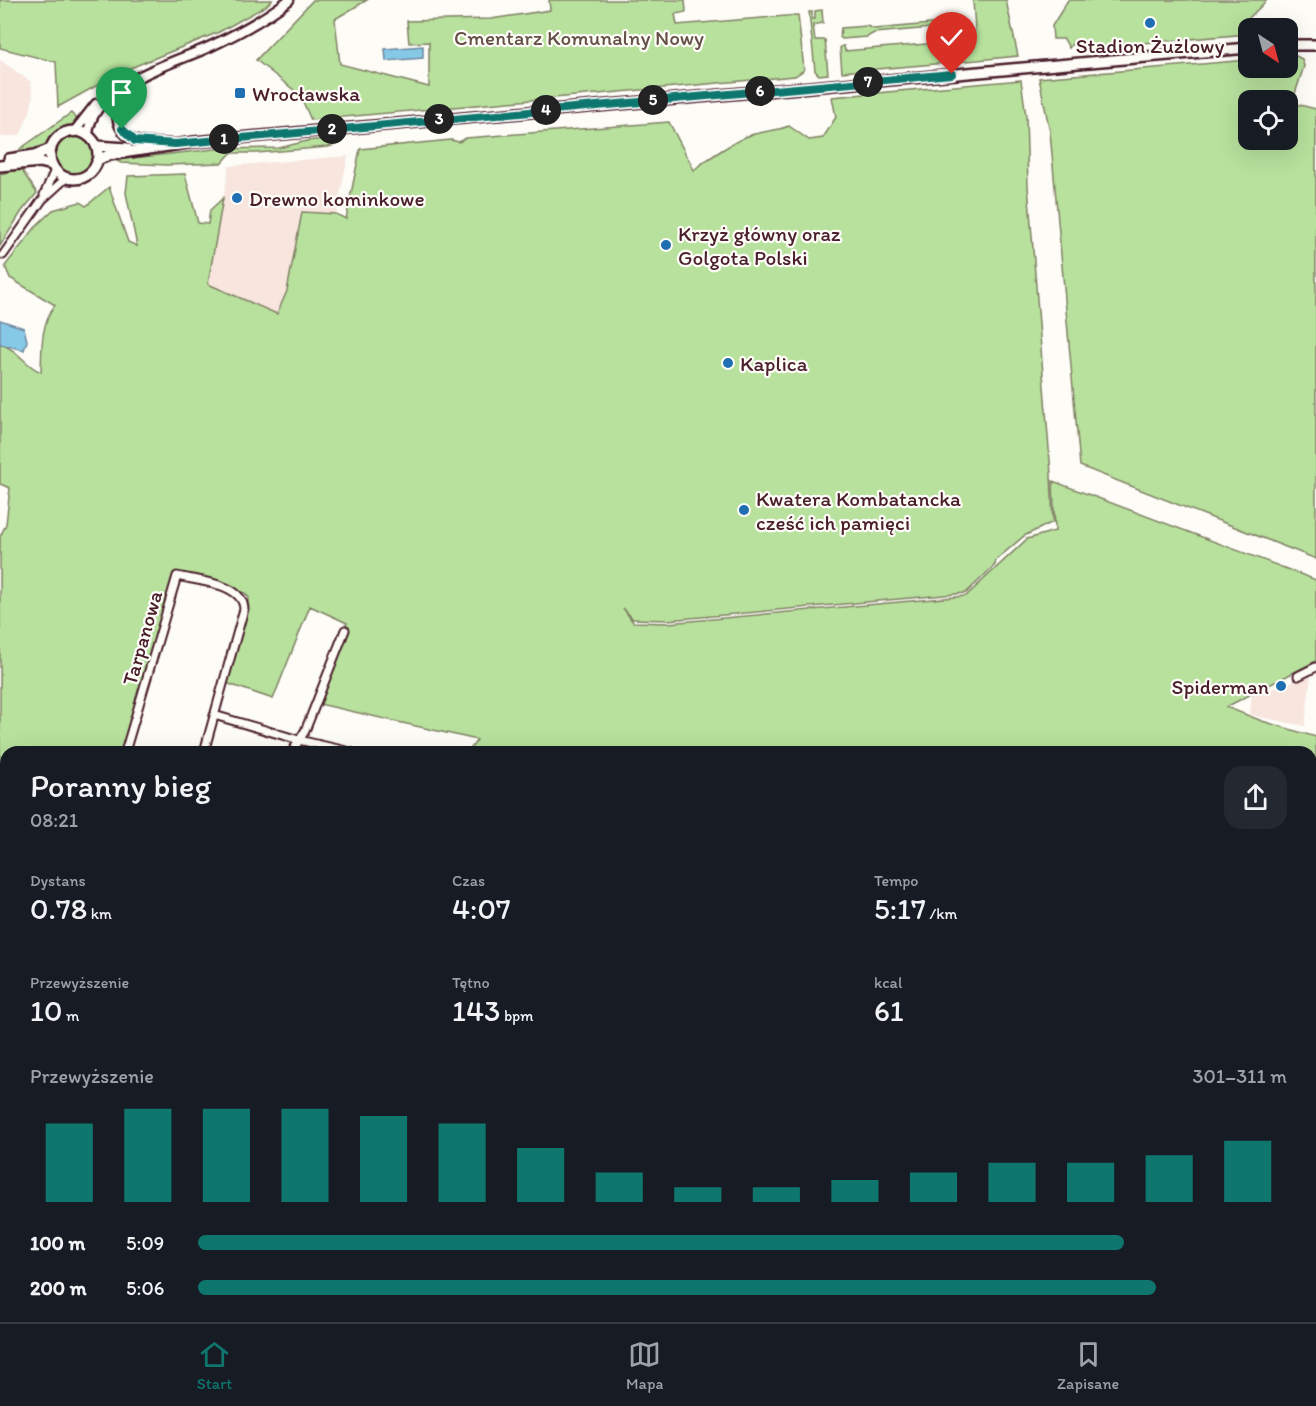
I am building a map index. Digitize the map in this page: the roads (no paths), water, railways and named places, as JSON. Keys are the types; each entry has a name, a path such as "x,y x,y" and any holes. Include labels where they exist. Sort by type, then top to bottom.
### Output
{"main road":[{"path":"1298,45 1316,45"},
{"path":"97,160 109,155 175,144 1238,49"},
{"path":"0,160 35,155 51,149 59,137 74,132 88,136 96,146 97,160 91,172 79,179 66,178 53,167 40,162 0,166"},
{"path":"96,146 148,148"},
{"path":"51,149 53,167"}],"street":[{"path":"88,136 90,123 105,101 124,85 249,26 289,0"},
{"path":"167,64 152,76 127,90 121,97 117,111 122,129 135,141 175,144"},
{"path":"74,132 99,100 115,87 138,74 151,71"},
{"path":"42,200 53,167"},
{"path":"3,255 42,200 66,178"},
{"name":"Tarpanowa","path":"126,746 177,576 221,586 236,592 244,602 214,715"},
{"path":"296,746 305,731 345,630"},
{"path":"1298,676 1316,667"},
{"path":"206,746 214,715 325,746"}],"water":[{"path":"423,46 423,58 386,61 385,49"},
{"path":"0,320 24,328 27,341 24,350 0,344"}],"place":[{"name":"Stadion Żużlowy","path":"1150,23"},
{"name":"Wrocławska","path":"240,93"},
{"name":"Drewno kominkowe","path":"237,198"},
{"name":"Krzyż główny oraz Golgota Polski","path":"666,245"},
{"name":"Kaplica","path":"728,363"},
{"name":"Kwatera Kombatancka cześć ich pamięci","path":"744,510"},
{"name":"Spiderman","path":"1281,686"}],"park label":[{"name":"Cmentarz Komunalny Nowy","path":"579,37"}]}
